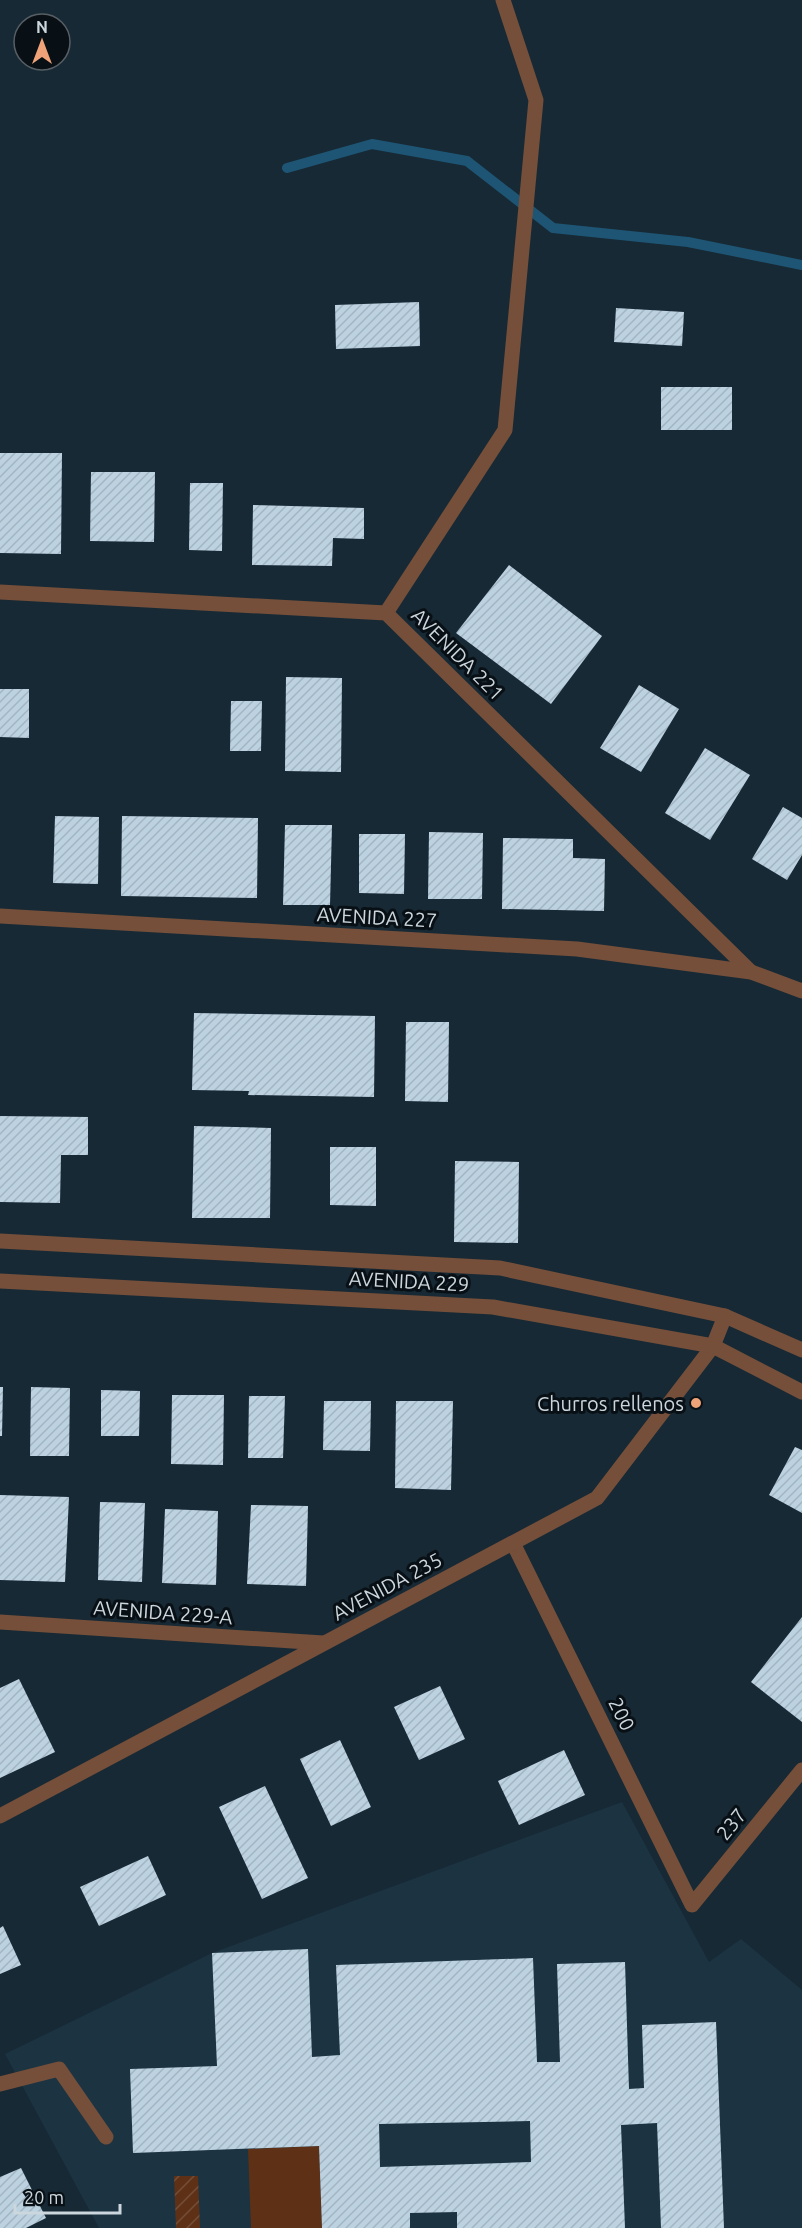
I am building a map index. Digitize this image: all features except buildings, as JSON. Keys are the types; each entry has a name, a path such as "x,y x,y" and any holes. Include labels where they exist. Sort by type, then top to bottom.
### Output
{"street":[{"path":"386,613 506,430 536,100 502,0"},
{"name":"AVENIDA 221","path":"0,592 386,613 751,972"},
{"name":"AVENIDA 227","path":"0,916 577,949 751,972"},
{"path":"751,972 802,991"},
{"name":"AVENIDA 229","path":"0,1241 500,1268 725,1316 802,1350"},
{"name":"AVENIDA 229","path":"0,1281 493,1307 713,1346 802,1392"},
{"name":"AVENIDA 235","path":"0,1816 597,1498 713,1346 725,1316"},
{"name":"200","path":"513,1543 692,1905"},
{"name":"AVENIDA 229-A","path":"0,1622 324,1643"},
{"name":"237","path":"692,1905 802,1770"},
{"path":"0,2084 59,2069 106,2138"}],"shaded area":[{"path":"622,1802 709,1962 741,1939 802,1990 802,2228 99,2228 5,2054 212,1953"},
{"path":"319,2146 322,2228 251,2228 248,2149"},
{"path":"174,2176 198,2176 200,2228 176,2228"}],"waterway":[{"path":"287,168 372,144 467,161 553,228 688,242 802,265"}],"place":[{"name":"Churros rellenos","path":"696,1403"}]}
